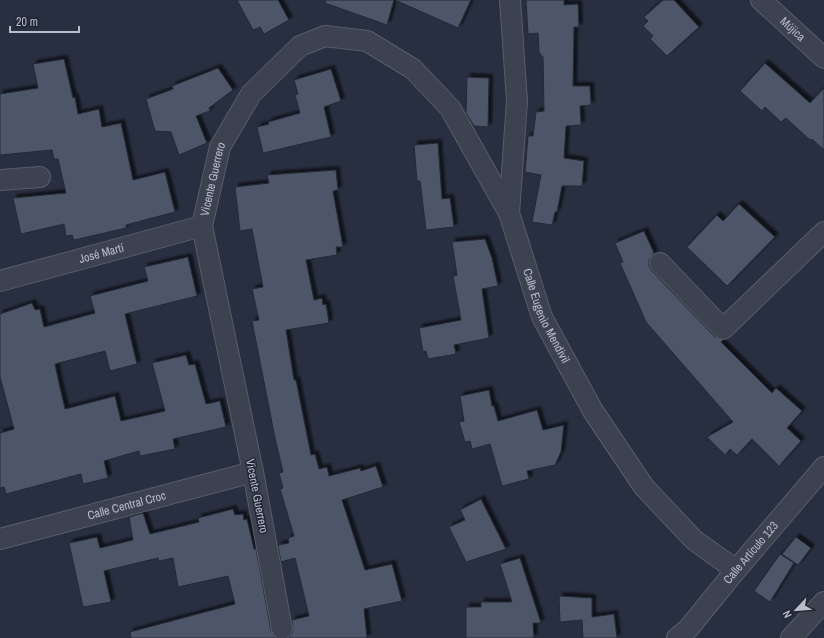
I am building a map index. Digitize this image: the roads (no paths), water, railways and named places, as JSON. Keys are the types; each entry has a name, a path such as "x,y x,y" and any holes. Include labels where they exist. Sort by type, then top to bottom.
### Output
{"street":[{"name":"Calle Eugenio Mendivil","path":"510,0 517,101 508,212 542,317 593,410 644,487 694,540 736,570"},
{"name":"Mújica","path":"762,0 824,58"},
{"name":"Vicente Guerrero","path":"282,629 253,472 202,226 220,147 251,94 300,46 326,36 367,41 413,69 450,108 508,212"},
{"path":"0,180 40,177"},
{"name":"José Martí","path":"0,281 202,226"},
{"path":"660,263 723,329 824,232"},
{"name":"Calle Artículo 123","path":"677,638 688,629 824,467"},
{"name":"Calle Central Croc","path":"0,539 253,472"},
{"path":"791,638 824,602"}]}
